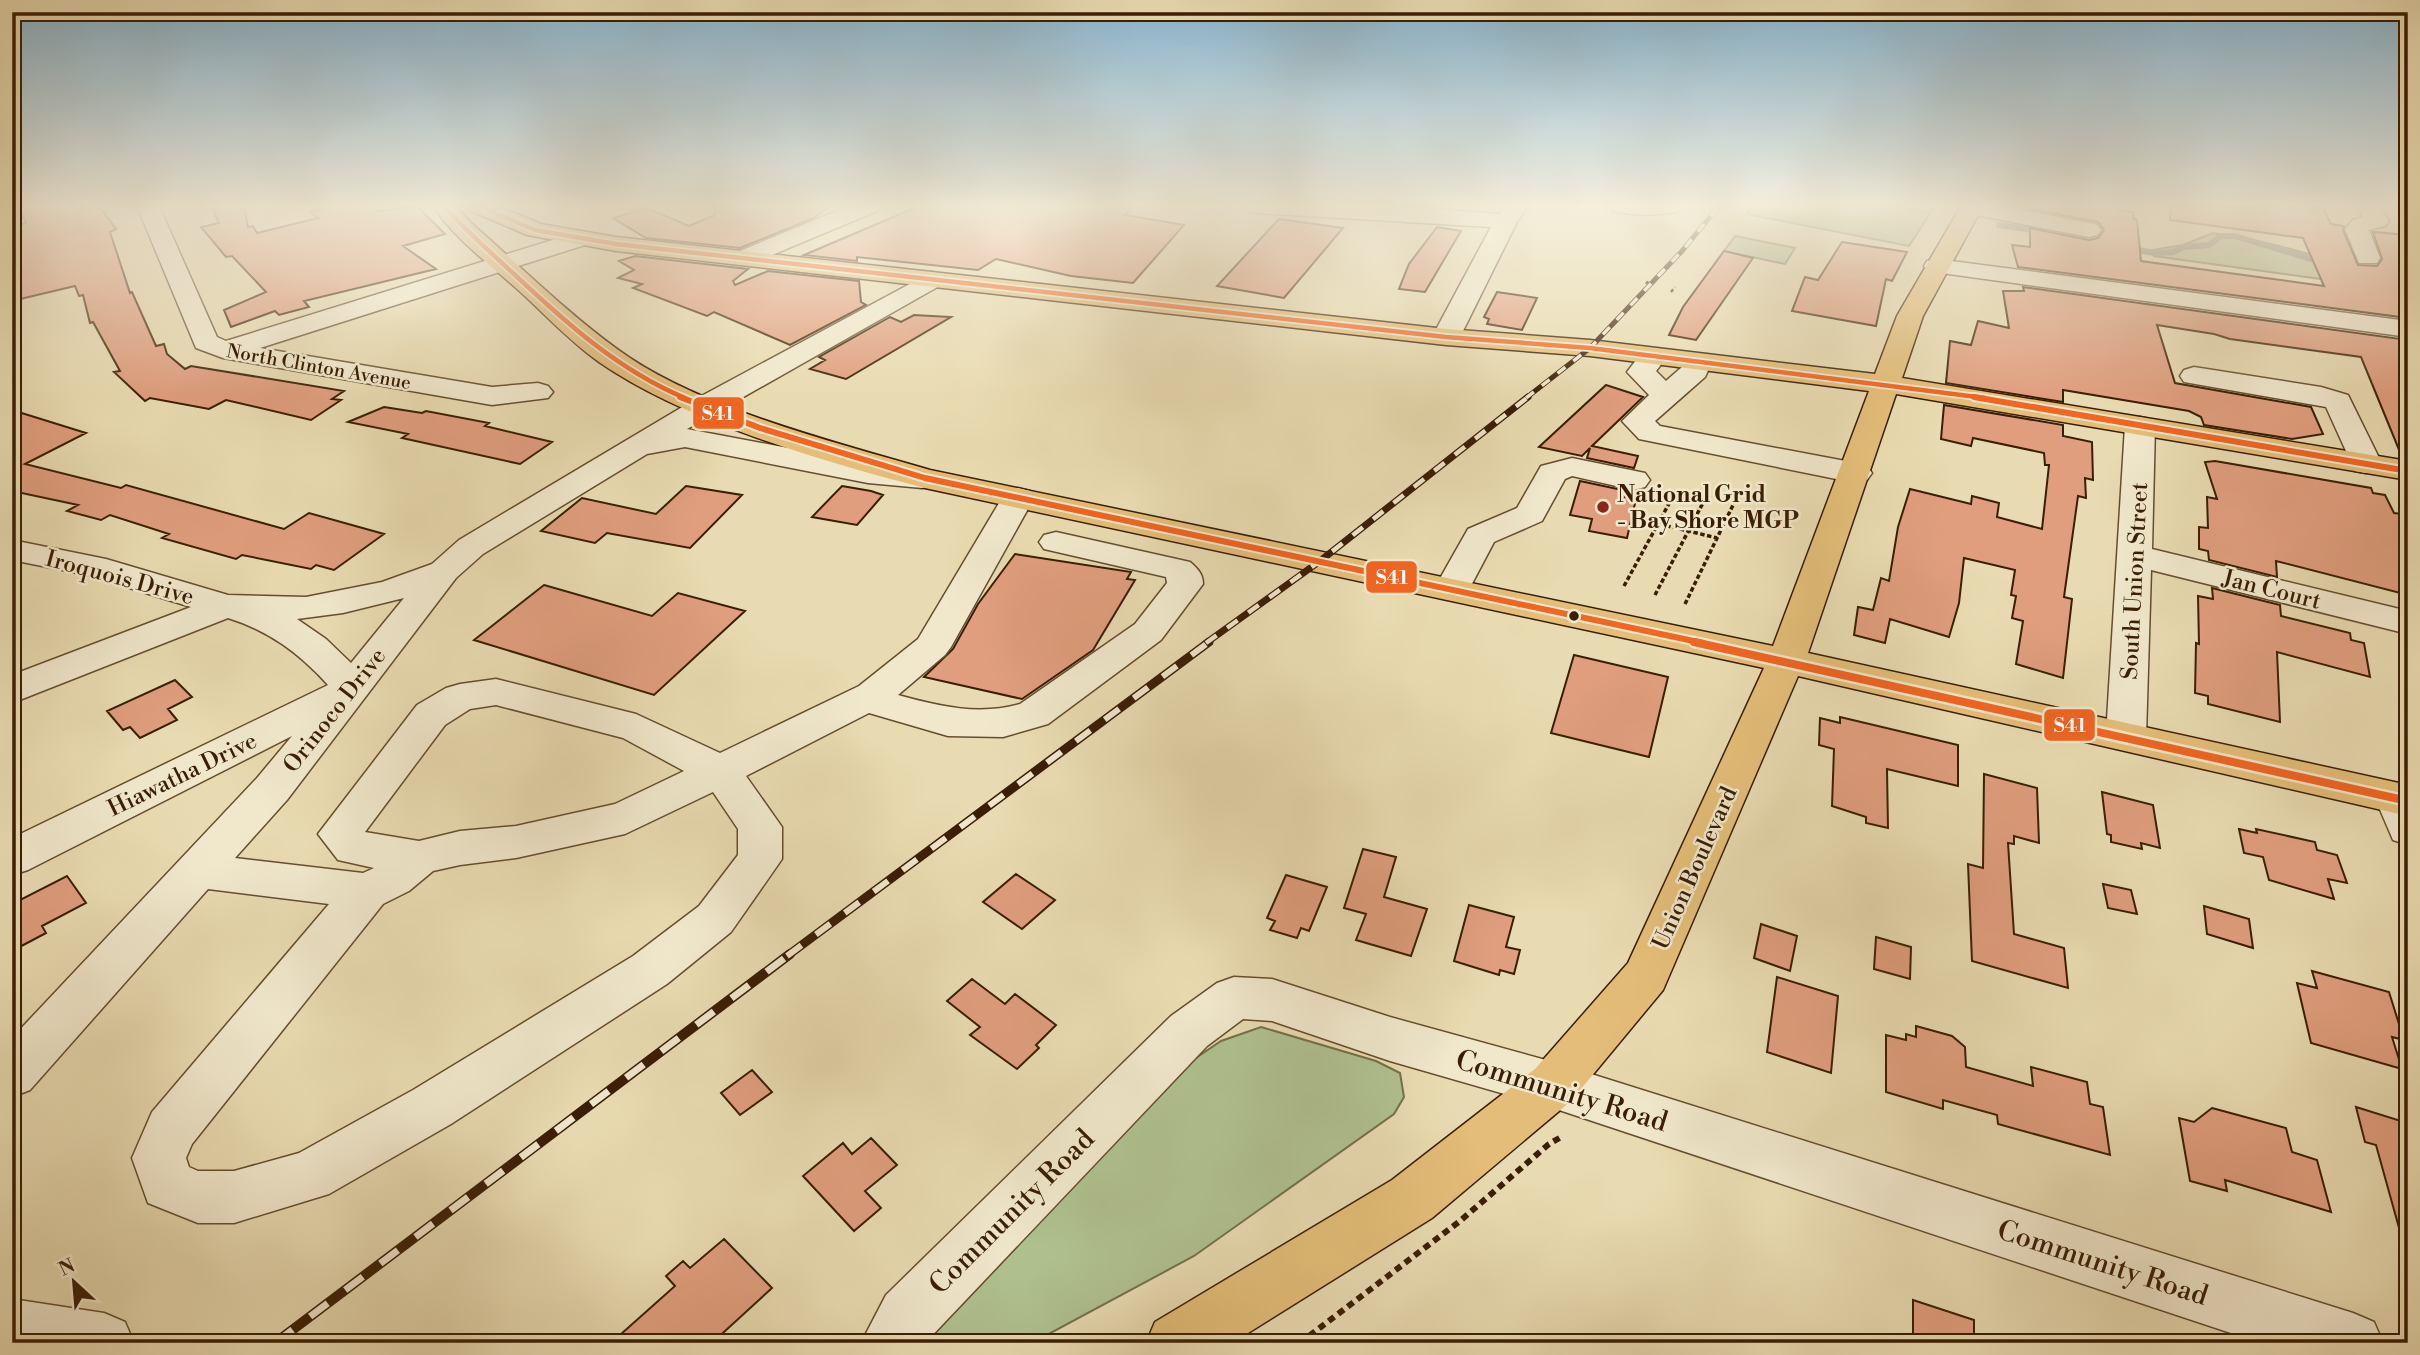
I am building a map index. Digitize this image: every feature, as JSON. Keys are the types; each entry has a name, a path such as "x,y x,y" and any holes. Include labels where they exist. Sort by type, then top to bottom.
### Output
{"main road":[{"path":"509,269 607,355 651,382 704,406 823,449 922,478 1452,589 2126,736 2404,809"},
{"path":"840,269 1446,337 1653,356 1947,392 2408,471"},
{"name":"Union Boulevard","path":"1177,1343 1558,1111 1646,976 1786,661 1856,473 1910,316 1934,269"}],"street":[{"name":"North Clinton Avenue","path":"175,269 206,342 223,350 492,396 538,392"},
{"path":"223,350 482,269"},
{"path":"1446,337 1482,269"},
{"path":"1961,269 2408,328"},
{"name":"Orinoco Drive","path":"12,1074 272,789 444,571 471,547 704,406 932,280"},
{"path":"1653,356 1641,372 1655,387 1669,393"},
{"path":"1699,362 1695,371 1637,421 1650,433 1856,473"},
{"path":"2194,376 2338,401 2366,464"},
{"name":"South Union Street","path":"2126,736 2140,426"},
{"path":"626,452 657,442 685,438 868,473 922,478"},
{"path":"1452,589 1480,536 1530,514 1552,473 1562,467 1634,480"},
{"path":"419,858 393,879 367,891 171,1129 159,1158 168,1185 198,1197 234,1197 310,1176 432,1107 650,970 715,919 760,859 760,827 722,772 636,728 496,692 460,697 431,715 340,834 355,848 419,858 460,848 516,842 625,818 722,772 866,699 932,646 1018,498"},
{"path":"866,699 948,722 1003,723 1034,715 1148,632 1185,584 1185,576 1178,569 1056,542"},
{"name":"Iroquois Drive","path":"12,550 94,566 266,618 294,630 330,662 352,689"},
{"name":"Jan Court","path":"2136,556 2408,623"},
{"name":"Iroquois Drive","path":"226,606 306,608 344,602 393,590 444,571"},
{"path":"12,690 226,606"},
{"name":"Hiawatha Drive","path":"12,858 352,689"},
{"path":"198,871 367,891"},
{"name":"Community Road","path":"891,1343 908,1316 1179,1041 1234,998 1272,1000 1390,1039 1558,1111 2353,1343"},
{"path":"12,1329 104,1343"}],"path":[{"path":"1671,292 1675,287"},
{"path":"1624,586 1677,489"},
{"path":"1655,595 1706,497"},
{"path":"1685,604 1735,499"},
{"path":"1639,519 1717,538"},
{"path":"1300,1343 1460,1222 1549,1144 1558,1111"}],"green space":[{"path":"2250,269 2352,269 2394,289"},
{"path":"1261,1027 1376,1061 1400,1073 1404,1097 1394,1114 1194,1256 1032,1343 935,1343 934,1334 1193,1060 1221,1041"}],"building":[{"path":"12,269 122,269 130,293 132,292 156,346 164,344 167,354 185,369 191,366 344,391 332,399 341,400 311,420 226,400 209,409 150,398 145,401 114,372 120,371 93,322 90,323 83,295 79,296 75,286 12,301"},
{"path":"244,269 435,269 304,301 309,307 279,315 275,311 231,327 224,310 266,292"},
{"path":"748,269 733,281 735,285 768,271 859,281 861,302 866,305 790,345 714,312 707,316 633,288 642,284 618,278 634,270"},
{"path":"1041,269 1145,269 1133,283 1071,276"},
{"path":"1233,269 1308,269 1284,298 1217,286"},
{"path":"1407,269 1438,269 1425,292 1399,289"},
{"path":"1711,269 1745,269 1696,340 1669,335 1683,307"},
{"path":"1825,269 1898,269 1892,281 1886,279 1876,326 1792,311 1805,277 1818,280"},
{"path":"2035,269 2201,269 2324,286 2317,269 2408,269 2408,318"},
{"path":"2023,287 2408,340 2408,458 2402,457 2361,357 2230,339 2157,325 2175,383 2311,407 2323,434 2292,439 2204,425 2201,417 2189,411 2063,390 2063,402 1946,383 1950,341 1971,345 1978,321 2009,328 2003,291 2024,291"},
{"path":"1497,292 1537,298 1522,330 1487,324 1489,319 1484,317"},
{"path":"914,315 951,317 846,379 810,369 825,360 819,357 890,317 901,322"},
{"path":"1606,385 1643,397 1592,446 1638,456 1634,468 1587,458 1590,448 1582,456 1539,447"},
{"path":"1944,405 2063,425 2063,436 2092,442 2093,480 2085,478 2086,498 2078,496 2064,597 2072,599 2063,678 2016,664 2023,621 2012,618 2016,596 2011,595 2015,570 1964,558 1959,603 1949,637 1890,619 1885,643 1854,635 1858,607 1873,610 1881,578 1889,581 1898,527 1910,489 1971,504 1972,496 1999,503 1997,517 2042,529 2049,465 2045,465 2044,453 1973,438 1971,446 1941,439"},
{"path":"384,407 422,413 426,411 489,423 485,426 552,442 520,464 402,438 408,434 348,422"},
{"path":"12,410 86,433 25,464 121,488 126,485 284,529 309,513 384,534 334,570 316,565 311,569 242,555 236,559 162,538 169,534 110,515 101,520 67,511 78,505 12,491"},
{"path":"2215,461 2371,488 2373,493 2385,495 2394,513 2402,514 2408,526 2408,595 2276,561 2277,577 2209,560 2208,551 2199,549 2199,527 2208,528 2207,497 2217,499 2205,462"},
{"name":"National Grid - Bay Shore MGP","path":"1580,481 1627,491 1625,497 1636,499 1627,538 1589,531 1592,519 1570,515"},
{"path":"686,486 742,495 690,548 607,533 595,543 541,531 582,498 656,514"},
{"path":"842,486 883,495 857,525 812,517"},
{"path":"1015,554 1131,572 1127,579 1135,580 1093,650 1022,699 924,677 953,649 978,604"},
{"path":"544,585 652,616 678,593 745,611 654,695 474,640"},
{"path":"2212,588 2280,605 2281,616 2350,633 2351,640 2364,643 2370,677 2277,652 2280,722 2208,704 2208,696 2195,693 2196,643 2199,644 2198,596 2213,599"},
{"path":"1574,655 1668,677 1649,757 1551,733"},
{"path":"175,680 192,697 168,709 177,720 140,738 130,727 123,730 107,711"},
{"path":"1840,717 1958,745 1958,786 1887,769 1888,828 1866,823 1866,817 1832,806 1834,749 1819,745 1820,718 1840,723"},
{"path":"1984,774 2037,788 2039,843 2014,836 2014,844 2008,843 2014,934 2064,948 2068,988 1972,961 1968,864 1983,868"},
{"path":"2102,792 2153,805 2160,848 2141,843 2142,849 2111,842 2111,835 2107,834"},
{"path":"2239,829 2257,833 2256,829 2315,842 2317,850 2337,855 2347,883 2328,879 2334,899 2269,880 2263,857 2244,853"},
{"path":"1363,849 1396,857 1384,897 1427,909 1411,956 1356,940 1366,914 1344,908"},
{"path":"1016,874 1055,900 1022,929 983,902"},
{"path":"1286,875 1327,887 1309,931 1301,928 1297,938 1270,930 1275,921 1267,918"},
{"path":"67,876 86,903 42,926 46,933 12,951 12,904"},
{"path":"2103,884 2131,890 2137,914 2108,908"},
{"path":"1469,905 1514,917 1506,947 1520,950 1514,974 1500,970 1499,975 1454,961"},
{"path":"2204,906 2249,919 2253,948 2207,934"},
{"path":"1761,924 1797,936 1790,971 1754,958"},
{"path":"1876,937 1911,947 1910,979 1874,969"},
{"path":"2312,971 2389,992 2404,1040 2392,1037 2402,1069 2311,1043 2297,983 2317,988"},
{"path":"1777,977 1838,996 1831,1073 1767,1052"},
{"path":"972,979 1005,1004 1015,994 1056,1025 1036,1045 1039,1048 1017,1069 970,1035 980,1027 947,1001"},
{"path":"1916,1026 1952,1036 1965,1047 1966,1067 2033,1086 2031,1067 2087,1082 2090,1104 2103,1107 2110,1155 1998,1124 1997,1115 1943,1100 1943,1109 1886,1092 1886,1035 1906,1040 1906,1034 1916,1037"},
{"path":"752,1070 772,1092 740,1115 721,1093"},
{"path":"2356,1107 2401,1121 2408,1143 2408,1235 2401,1235 2376,1145 2365,1142"},
{"path":"2212,1108 2286,1128 2292,1152 2317,1160 2331,1212 2225,1180 2227,1191 2190,1181 2179,1118 2194,1122"},
{"path":"871,1138 897,1165 865,1191 881,1208 854,1231 803,1176 843,1143 852,1154"},
{"path":"724,1239 772,1288 712,1343 611,1343 675,1286 666,1276 683,1261 690,1268"},
{"path":"1913,1300 1974,1320 1974,1343 1913,1343"}],"railway":[{"path":"1526,398 1590,348 1665,269"},
{"path":"1206,643 1320,561 1528,397"},
{"path":"787,956 1209,642"},
{"path":"275,1343 790,954"}],"transit line":[{"name":"S41","path":"508,269 607,355 678,396 803,443 925,478 1786,661 2408,801"},
{"name":"S41","path":"841,269 1446,337 1590,348 1947,392 2408,471"}],"place":[{"name":"National Grid - Bay Shore MGP","path":"1603,507"}]}
